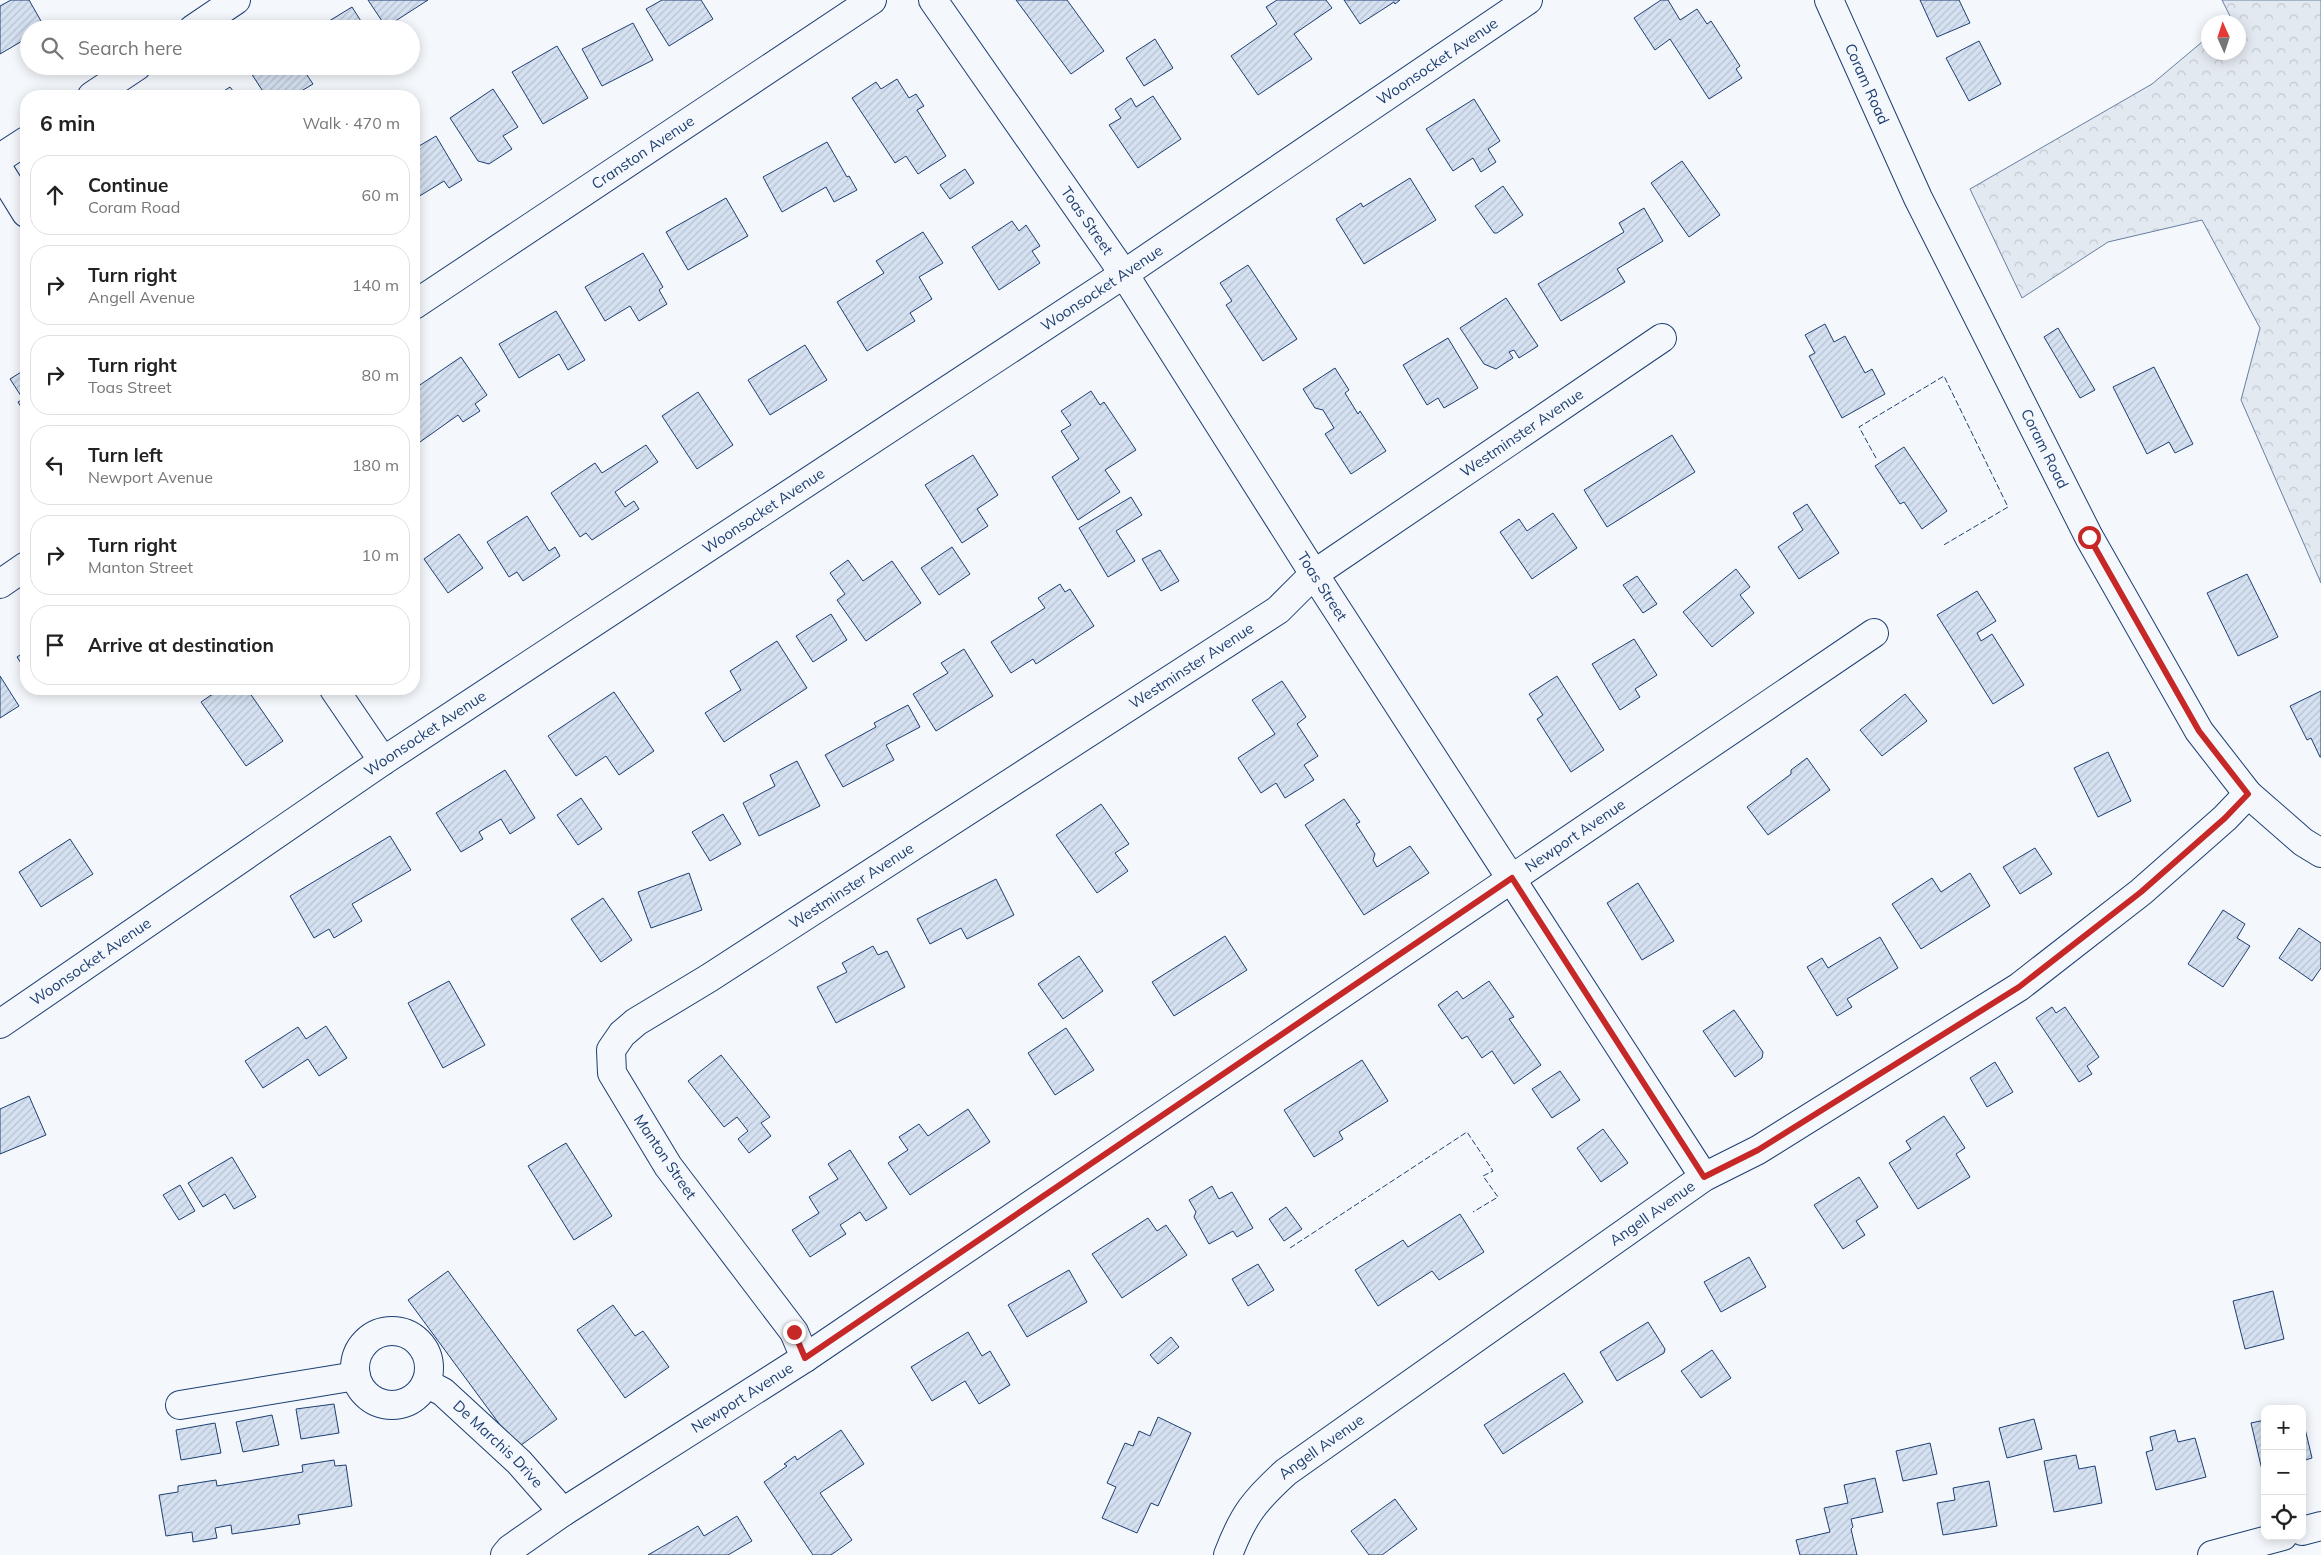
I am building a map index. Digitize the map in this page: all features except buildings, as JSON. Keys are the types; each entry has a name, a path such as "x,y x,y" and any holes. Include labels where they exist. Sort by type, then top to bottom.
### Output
{"street":[{"path":"206,20 236,0"},
{"name":"Cranston Avenue","path":"420,301 872,0"},
{"name":"Toas Street","path":"933,0 1124,274 1314,574 1704,1177"},
{"name":"Woonsocket Avenue","path":"0,1024 383,761 1124,274 1528,0"},
{"name":"Coram Road","path":"1829,0 1918,198 2089,537 2199,731 2248,794 2303,842 2321,853"},
{"path":"101,90 124,75"},
{"path":"0,158 20,145"},
{"path":"0,171 20,203"},
{"name":"Westminster Avenue","path":"709,978 1278,610 1314,574 1662,338"},
{"path":"0,584 20,570"},
{"name":"Newport Avenue","path":"505,1555 510,1549 563,1512 805,1358 1874,633"},
{"path":"338,695 383,761"},
{"name":"Angell Avenue","path":"1228,1555 1238,1529 1258,1498 1286,1472 1704,1177 1758,1150 2019,987 2141,892 2225,818 2248,794"},
{"name":"Manton Street","path":"709,978 636,1022 622,1034 611,1050 612,1073 668,1166 794,1332 805,1358"},
{"path":"397,1331 414,1338 426,1351 430,1369 426,1383 411,1400 400,1404 376,1401 366,1394 356,1376 356,1360 364,1344 379,1333 397,1331"},
{"path":"180,1405 356,1376"},
{"name":"De Marchis Drive","path":"426,1383 443,1392 519,1462 563,1512"},
{"path":"2306,1530 2321,1526"},
{"path":"2212,1555 2268,1540"}],"green space":[{"path":"2222,0 2321,0 2321,583 2241,400 2260,328 2202,220 2108,242 2022,298 1970,189 2152,84 2201,43 2201,60 2246,60 2246,15 2230,15"}],"fence":[{"path":"1876,458 1859,427 1944,376 2008,507 1942,546"},
{"path":"1290,1248 1467,1132 1493,1171 1483,1176 1498,1197 1473,1212"}],"route":[{"path":"794,1332 805,1358 1512,878 1704,1177 1758,1150 2019,987 2141,892 2225,818 2248,794 2199,731 2089,537"}]}
